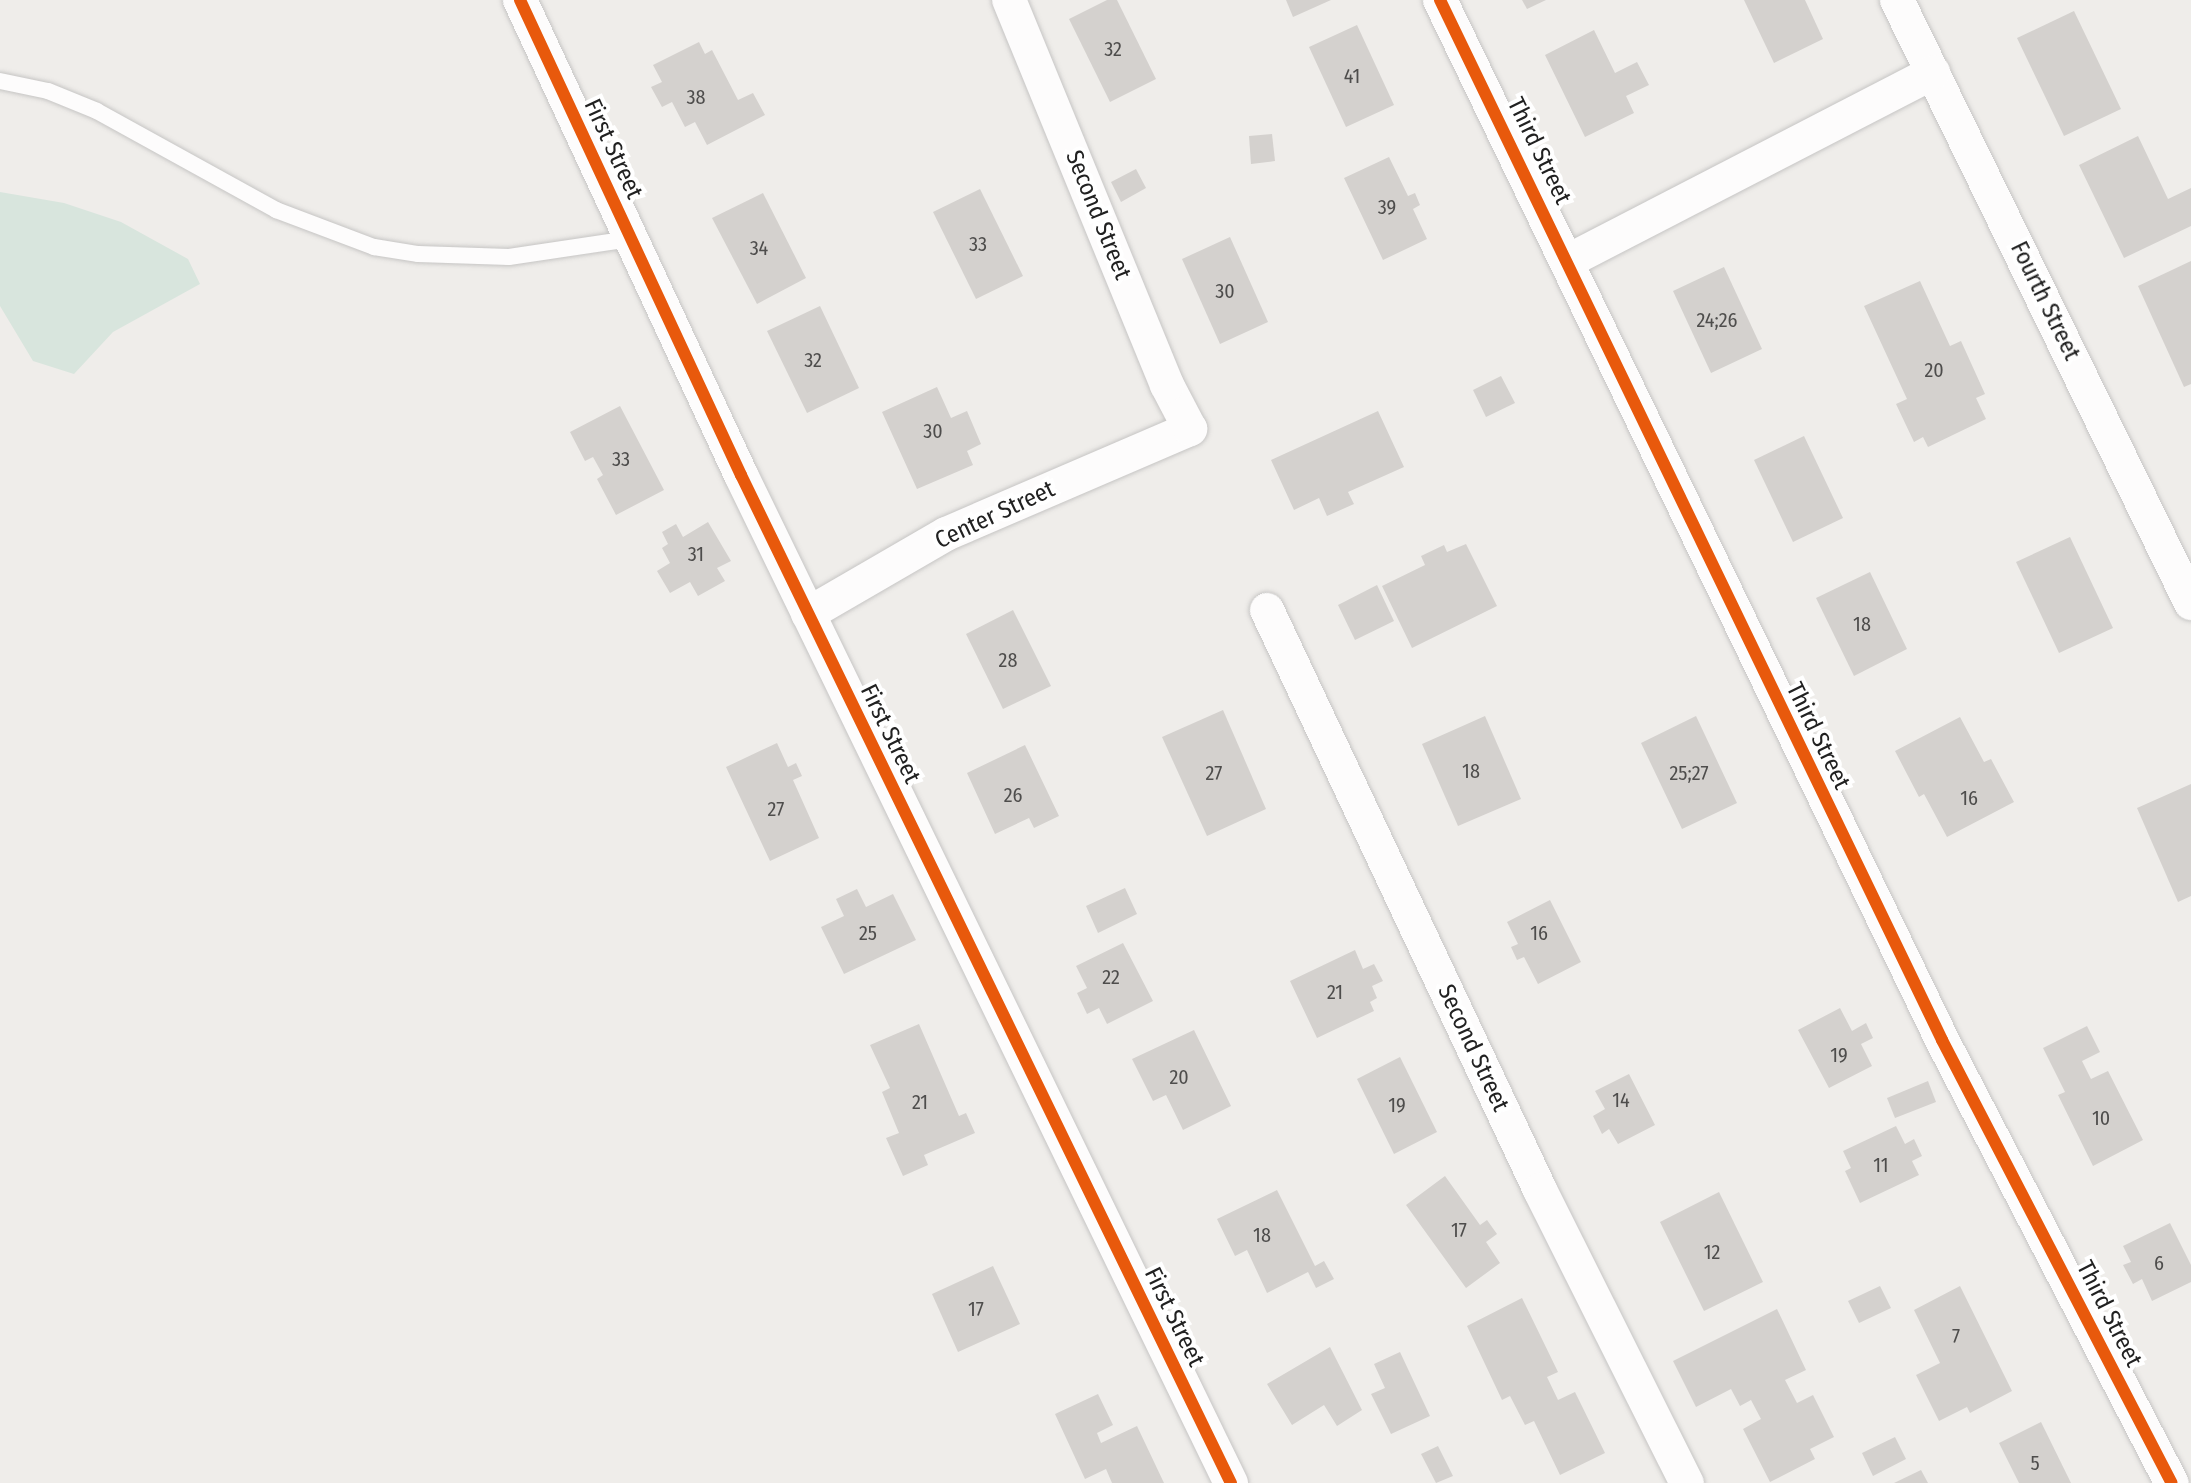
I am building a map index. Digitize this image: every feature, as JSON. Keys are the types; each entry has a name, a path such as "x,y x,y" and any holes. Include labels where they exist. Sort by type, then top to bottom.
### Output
{"street":[{"name":"First Street","path":"520,0 808,614 1231,1483"},
{"name":"Second Street","path":"1009,0 1167,385 1190,429"},
{"name":"Third Street","path":"1440,0 1568,261 1795,741 1942,1040 2172,1483"},
{"name":"Fourth Street","path":"1897,0 2191,603"},
{"path":"1568,261 1933,73"},
{"name":"Center Street","path":"808,614 946,534 1190,429"},
{"name":"Second Street","path":"1267,610 1540,1190 1687,1483"}],"lane":[{"path":"0,81 48,91 97,111 276,210 374,247 418,254 509,257 630,239"}],"shaded area":[{"path":"0,192 64,203 121,222 188,259 200,284 113,332 74,374 33,361 0,306"}],"building":[{"path":"1107,0 1117,0 1156,79 1110,102 1069,19"},
{"path":"1286,0 1331,0 1293,17"},
{"path":"1522,0 1546,0 1527,9"},
{"path":"1744,0 1805,0 1823,39 1774,63"},
{"path":"2074,11 2121,109 2064,136 2017,38"},
{"path":"1357,25 1394,105 1346,127 1309,47"},
{"path":"1594,30 1615,73 1637,62 1649,85 1626,96 1634,113 1585,137 1545,55"},
{"path":"699,42 705,54 712,50 738,100 753,93 765,115 707,145 695,122 685,127 672,102 662,107 651,87 662,82 653,65"},
{"path":"1272,134 1275,161 1251,164 1249,136"},
{"path":"2138,136 2168,199 2191,188 2191,226 2124,258 2079,165"},
{"path":"1389,157 1408,196 1415,193 1420,205 1413,209 1427,239 1383,260 1344,178"},
{"path":"1136,169 1146,188 1121,202 1111,182"},
{"path":"980,189 1023,276 976,299 933,212"},
{"path":"763,193 806,278 757,304 712,218"},
{"path":"1230,237 1268,322 1220,344 1182,259"},
{"path":"2191,261 2191,384 2184,387 2138,286"},
{"path":"1724,267 1762,349 1711,373 1673,291"},
{"path":"1920,281 1950,346 1961,341 1985,394 1976,398 1986,419 1928,447 1923,437 1914,442 1896,404 1907,399 1864,306"},
{"path":"820,306 859,388 807,413 767,331"},
{"path":"1501,376 1515,403 1486,417 1473,390"},
{"path":"937,387 951,418 967,411 981,444 967,451 973,465 917,489 882,412"},
{"path":"620,406 664,490 616,515 597,479 603,475 593,457 585,461 570,432"},
{"path":"1378,411 1404,467 1348,492 1354,504 1327,516 1319,498 1294,510 1271,460"},
{"path":"1804,436 1843,518 1793,542 1754,460"},
{"path":"708,522 731,561 717,568 725,581 698,596 690,582 670,593 657,571 670,563 662,548 668,544 662,532 676,524 683,537"},
{"path":"2070,537 2113,628 2059,653 2016,562"},
{"path":"1466,544 1497,606 1412,648 1382,586 1425,565 1421,556 1444,545 1447,552"},
{"path":"1870,572 1907,649 1854,676 1816,598"},
{"path":"1377,585 1394,621 1355,640 1338,605"},
{"path":"1013,610 1051,686 1003,709 966,634"},
{"path":"1223,710 1266,809 1207,836 1162,737"},
{"path":"1485,716 1521,799 1458,826 1422,744"},
{"path":"1696,716 1737,803 1682,829 1641,743"},
{"path":"1960,717 1984,762 1991,759 2014,802 1947,837 1924,794 1919,797 1895,751"},
{"path":"777,743 788,767 796,763 802,776 793,780 819,838 770,861 726,767"},
{"path":"1025,745 1059,816 1034,828 1029,818 995,834 967,773"},
{"path":"2191,784 2191,896 2178,902 2137,808"},
{"path":"1125,888 1137,914 1098,933 1086,906"},
{"path":"857,889 866,907 893,894 916,940 844,974 821,927 844,916 836,899"},
{"path":"1550,900 1581,962 1538,984 1524,957 1517,960 1511,947 1518,944 1507,922"},
{"path":"1123,943 1153,1001 1107,1024 1099,1008 1087,1014 1077,993 1087,988 1076,966"},
{"path":"1355,950 1363,969 1374,964 1383,981 1372,986 1377,998 1370,1002 1374,1011 1317,1038 1290,981"},
{"path":"1840,1008 1852,1031 1866,1023 1873,1038 1861,1044 1872,1066 1829,1088 1798,1030"},
{"path":"919,1024 959,1116 966,1113 975,1133 924,1155 928,1165 903,1176 886,1138 899,1133 882,1092 890,1088 870,1045"},
{"path":"2087,1026 2100,1052 2082,1061 2091,1079 2108,1071 2143,1140 2093,1166 2058,1095 2065,1092 2043,1048"},
{"path":"1194,1030 1231,1106 1183,1130 1166,1095 1153,1101 1132,1059"},
{"path":"1400,1057 1437,1132 1394,1154 1357,1079"},
{"path":"1629,1074 1655,1125 1618,1144 1609,1129 1602,1134 1593,1116 1605,1109 1595,1091"},
{"path":"1928,1081 1936,1102 1895,1118 1887,1098"},
{"path":"1896,1126 1905,1144 1914,1139 1922,1156 1912,1161 1919,1175 1860,1203 1845,1171 1851,1168 1843,1151"},
{"path":"1445,1176 1480,1225 1487,1220 1497,1234 1486,1242 1500,1263 1466,1288 1406,1205"},
{"path":"1277,1190 1315,1266 1324,1261 1334,1279 1316,1288 1308,1272 1267,1293 1247,1250 1235,1256 1217,1219"},
{"path":"1719,1192 1763,1282 1704,1311 1660,1222"},
{"path":"2170,1223 2191,1265 2191,1282 2152,1301 2142,1279 2133,1284 2123,1265 2131,1262 2123,1246"},
{"path":"993,1266 1020,1324 958,1352 932,1294"},
{"path":"1880,1286 1891,1308 1859,1323 1848,1301"},
{"path":"1960,1286 2012,1391 1970,1413 1967,1407 1939,1421 1916,1375 1940,1363 1914,1310"},
{"path":"1522,1298 1558,1372 1547,1377 1558,1400 1575,1392 1605,1453 1560,1475 1534,1421 1525,1425 1510,1396 1502,1400 1467,1326"},
{"path":"1777,1309 1806,1370 1785,1380 1797,1403 1813,1395 1834,1437 1810,1449 1815,1459 1770,1482 1743,1429 1761,1419 1751,1400 1740,1406 1731,1389 1696,1407 1673,1361"},
{"path":"1330,1347 1362,1410 1337,1426 1324,1405 1292,1425 1267,1384"},
{"path":"1400,1352 1430,1416 1391,1434 1371,1394 1385,1388 1374,1364"},
{"path":"1098,1394 1113,1425 1097,1433 1101,1443 1137,1426 1164,1483 1112,1483 1106,1469 1085,1479 1055,1414"},
{"path":"2041,1422 2071,1483 2019,1483 1999,1443"},
{"path":"1895,1437 1906,1459 1873,1476 1862,1453"},
{"path":"1438,1446 1453,1476 1436,1483 1421,1454"},
{"path":"1921,1470 1928,1483 1894,1483"}],"cycle path":[{"path":"520,0 741,475 1231,1483"},
{"path":"1440,0 1942,1040 2172,1483"}]}
